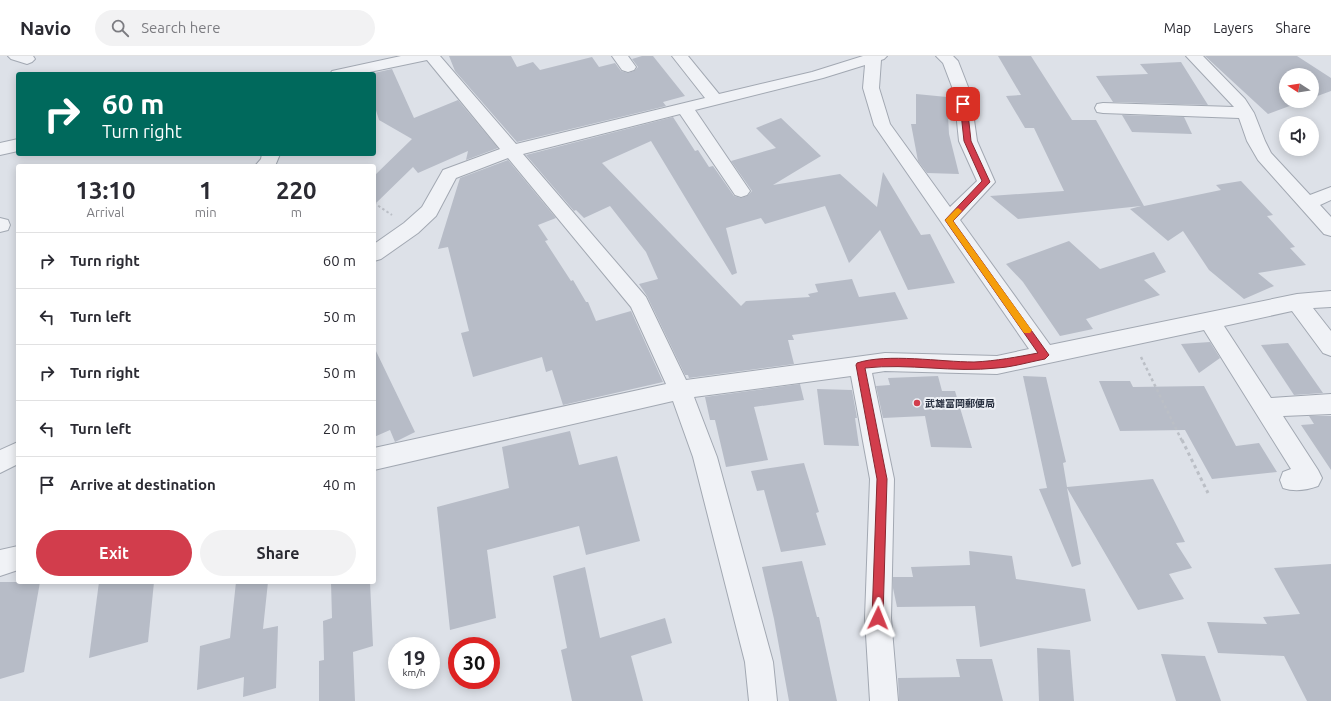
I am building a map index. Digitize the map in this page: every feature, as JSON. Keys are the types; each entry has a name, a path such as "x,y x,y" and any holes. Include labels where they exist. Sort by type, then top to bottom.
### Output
{"street":[{"path":"348,72 424,56"},
{"path":"432,56 639,303 680,390 705,457 759,662 763,701"},
{"path":"680,56 715,100"},
{"path":"944,56 950,61 962,92 968,141 986,182 949,220"},
{"path":"1194,56 1246,113 1256,141 1264,156 1331,229"},
{"path":"376,253 411,228 429,211 449,174 511,151 817,74 874,57 871,88 882,125 1045,355"},
{"path":"684,107 741,191"},
{"path":"1103,108 1246,113"},
{"path":"0,148 16,144"},
{"path":"1308,203 1331,193"},
{"path":"376,459 680,390 885,362 997,365 1297,302 1331,299"},
{"path":"1297,302 1331,347"},
{"path":"1209,320 1310,478 1292,480"},
{"path":"860,365 882,479 878,618 884,701"},
{"path":"1265,408 1331,404"},
{"path":"0,462 16,453"},
{"path":"0,563 16,559"}],"path":[{"path":"1130,337 1208,493"}],"building":[{"path":"449,56 511,56 517,67 533,62 540,70 592,57 599,67 615,63 621,71 628,73 634,71 638,67 632,59 642,56 653,56 685,96 663,102 666,106 517,142 455,71"},
{"path":"998,56 1031,56 1072,120 1096,120 1144,206 1221,190 1216,185 1241,181 1273,215 1267,216 1295,247 1290,248 1306,265 1258,273 1274,286 1244,299 1209,270 1183,231 1168,241 1130,209 1141,206 1018,219 990,196 1064,191 1034,128 1025,128 1006,96 1021,95"},
{"path":"1205,56 1297,56 1316,68 1279,68 1279,108 1284,108 1268,114"},
{"path":"1181,62 1208,105 1113,102 1096,76 1148,74 1140,64"},
{"path":"392,69 414,118 458,100 498,148 466,160 468,151 418,173 413,167 376,203 376,174 412,139 379,120 376,110 376,73"},
{"path":"1319,70 1331,78 1331,91 1319,95"},
{"path":"916,94 947,97 949,134 959,174 927,173 918,161 911,124 916,124"},
{"path":"1122,115 1184,117 1192,134 1132,132"},
{"path":"673,117 695,151 698,150 709,167 713,166 734,196 741,198 747,196 752,191 731,161 776,148 756,128 781,118 821,156 773,185 840,174 877,207 883,172 921,235 930,234 955,283 908,290 880,230 849,263 825,206 765,224 761,218 726,228 737,273 732,275 651,141 602,163 741,306 746,301 810,297 808,294 818,292 815,284 852,279 859,297 895,292 908,319 792,335 794,340 788,340 794,364 689,378 688,375 685,375 647,296 639,284 658,279 646,252 610,206 584,218 576,210 574,211 526,155"},
{"path":"508,160 556,218 538,225 548,240 545,241 571,281 573,280 586,302 588,302 596,321 631,311 663,382 563,405 552,370 546,372 542,357 473,377 461,333 469,331 448,247 438,249 460,178"},
{"path":"1069,241 1100,269 1154,252 1166,272 1144,280 1160,295 1086,319 1093,329 1060,336 1023,282 1006,264"},
{"path":"1210,342 1220,358 1199,373 1181,344"},
{"path":"1288,343 1323,393 1294,395 1261,345"},
{"path":"376,351 415,432 395,442 390,430 376,436"},
{"name":"武雄富岡郵便局","path":"938,376 942,391 955,391 972,448 931,447 925,416 883,418 876,386 890,385 888,378"},
{"path":"1023,376 1046,377 1066,462 1063,463 1067,487 1153,479 1185,542 1176,543 1192,568 1169,574 1184,599 1138,610 1067,488 1081,564 1072,567 1039,489 1047,488"},
{"path":"1099,381 1130,381 1133,387 1204,386 1236,446 1259,443 1277,472 1212,479 1185,430 1120,431"},
{"path":"800,384 804,400 754,407 768,460 726,467 715,420 710,420 705,397"},
{"path":"817,389 852,390 857,418 855,418 859,446 824,445"},
{"path":"1309,416 1331,416 1331,470 1301,425 1314,424"},
{"path":"570,431 579,465 617,456 640,541 586,555 579,526 487,550 496,618 450,630 437,507 509,488 502,447"},
{"path":"804,463 819,512 816,513 826,545 781,552 764,490 757,491 751,471"},
{"path":"969,551 1012,556 1016,579 1085,589 1091,621 980,647 975,606 897,607 893,588 893,577 913,577 911,567 970,565"},
{"path":"802,561 817,617 819,617 837,701 789,701 774,619 762,567"},
{"path":"1331,564 1331,701 1307,701 1284,656 1218,653 1207,622 1267,624 1263,617 1300,614 1274,568"},
{"path":"585,567 600,638 665,618 672,643 631,656 643,701 572,701 561,650 567,648 553,576"},
{"path":"0,582 40,584 24,672 0,679"},
{"path":"99,584 154,584 148,642 89,658"},
{"path":"236,584 268,584 263,629 278,626 276,688 243,697 244,677 197,690 200,646 230,638"},
{"path":"331,584 370,584 373,646 353,652 355,701 319,701 319,661 324,660 323,621 332,618"},
{"path":"1037,648 1070,650 1074,701 1039,701"},
{"path":"1161,654 1205,656 1221,701 1176,701"},
{"path":"956,659 992,659 1003,701 899,701 898,678 960,677"}],"slow traffic":[{"path":"958,211 949,220 1027,330"}],"place":[{"name":"武雄富岡郵便局","path":"917,403"}],"route":[{"path":"878,618 882,479 860,365 885,362 997,365 1045,355 949,220 986,182 968,141 963,104"}]}
